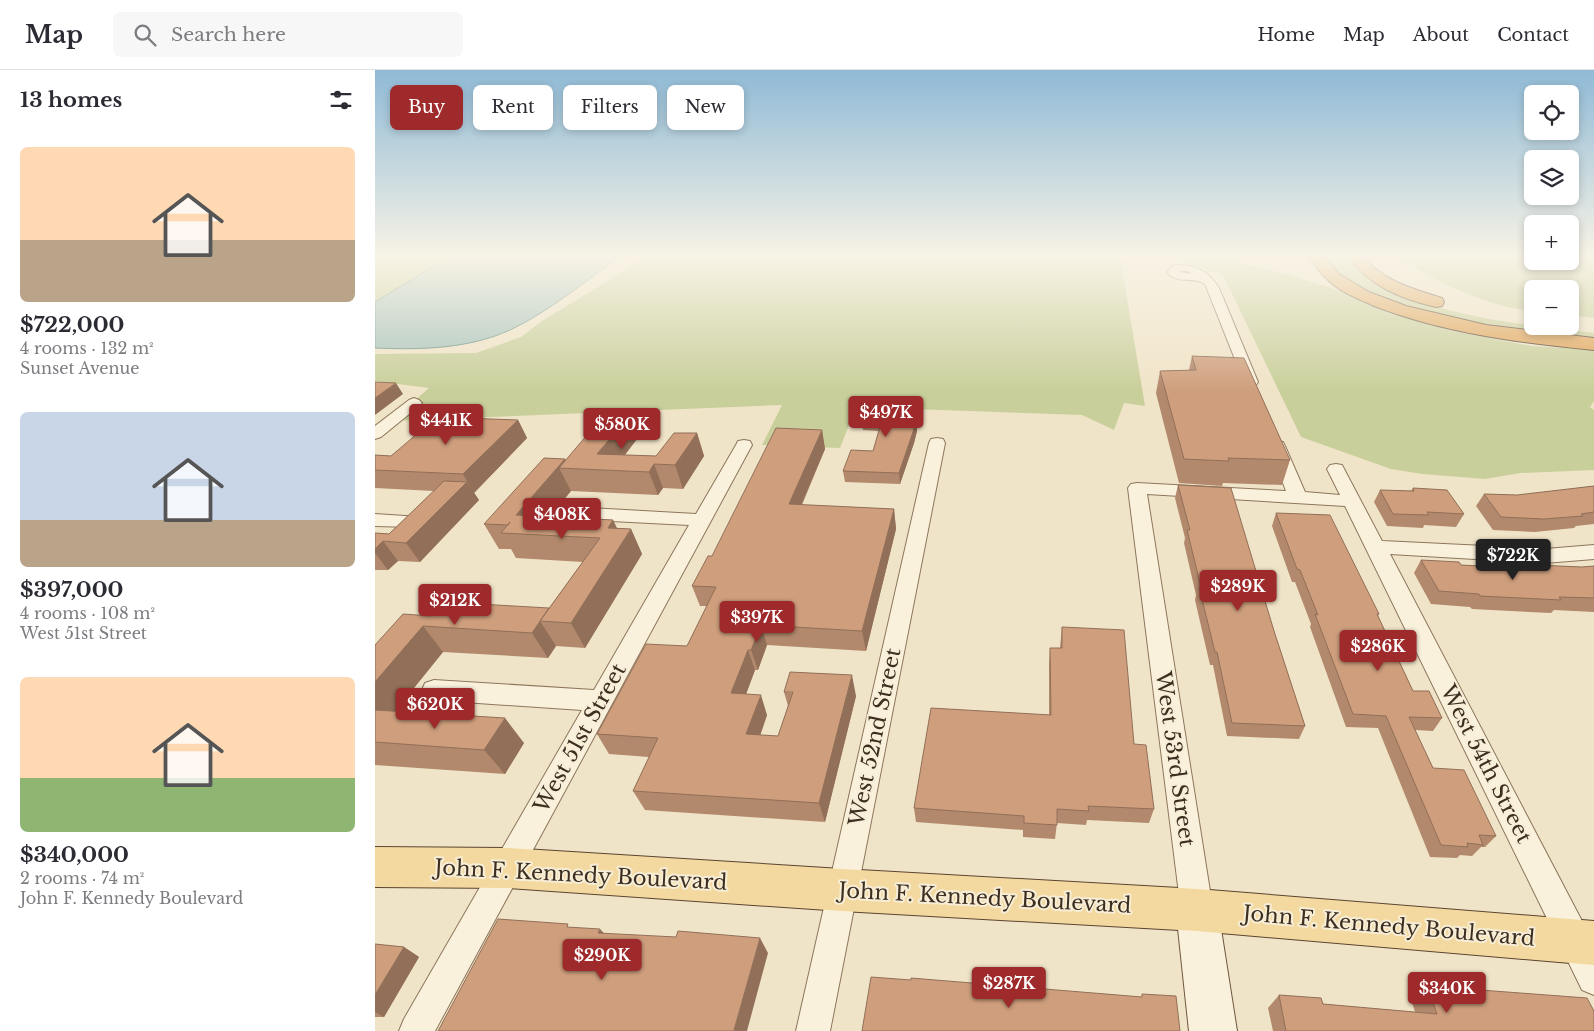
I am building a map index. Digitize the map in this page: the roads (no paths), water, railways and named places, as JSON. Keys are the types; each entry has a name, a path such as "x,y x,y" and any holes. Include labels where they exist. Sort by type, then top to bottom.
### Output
{"highway":[{"path":"1379,301 1412,313 1486,331 1594,344"},
{"path":"1434,301 1457,308 1524,320"},
{"path":"1579,327 1594,329"}],"main road":[{"name":"John F. Kennedy Boulevard","path":"375,867 507,868 842,890 1197,910 1588,955"}],"street":[{"path":"1218,301 1257,397"},
{"path":"375,434 414,403"},
{"path":"1272,434 1298,498 1353,501"},
{"name":"West 52nd Street","path":"813,1031 937,443"},
{"name":"West 51st Street","path":"416,1031 744,445"},
{"name":"West 54th Street","path":"1336,469 1588,955"},
{"name":"West 53rd Street","path":"1213,1031 1137,488 1298,498"},
{"path":"572,513 702,520"},
{"path":"375,520 413,521"},
{"path":"1377,547 1545,556 1594,552"},
{"path":"434,690 601,701"}],"water":[{"path":"560,301 524,323 494,336 461,345 409,349 375,348 375,302"}]}
